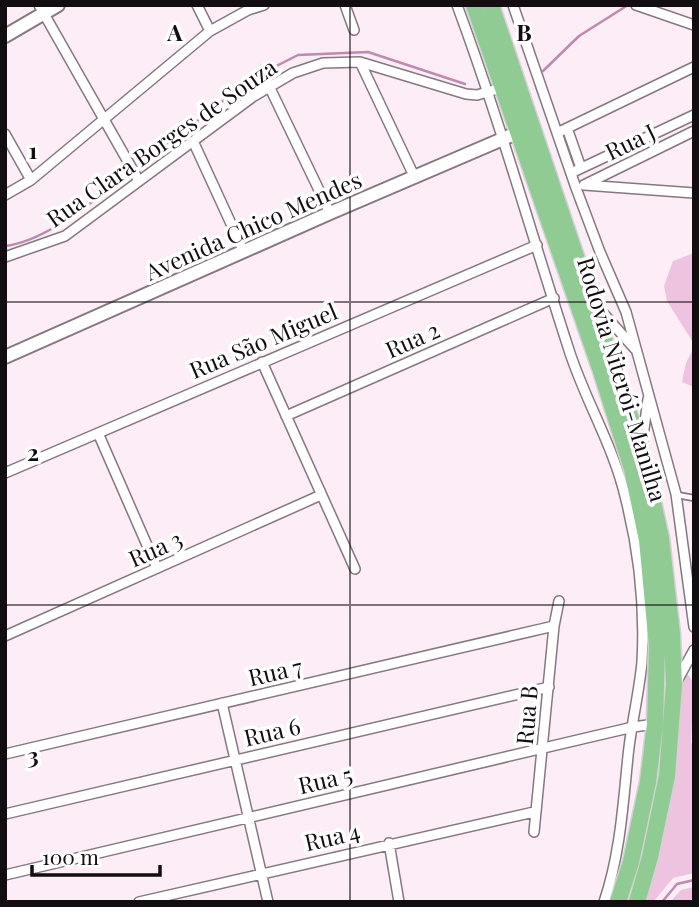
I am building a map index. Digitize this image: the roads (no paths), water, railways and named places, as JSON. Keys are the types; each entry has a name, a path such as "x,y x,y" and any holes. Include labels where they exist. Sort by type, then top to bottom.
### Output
{"highway":[{"name":"Rodovia Niterói-Manilha","path":"474,5 495,89 618,447 632,469 647,540 657,646 655,724 648,782 631,862 618,902"},
{"name":"Rodovia Niterói-Manilha","path":"491,5 641,449 661,538 674,685 667,776 650,858 637,902"}],"street":[{"path":"5,36 41,10 58,5"},
{"path":"197,5 210,31"},
{"path":"5,195 32,180 210,31 248,10 264,5"},
{"path":"345,5 354,30"},
{"path":"457,5 495,89"},
{"path":"513,5 571,173 580,186 600,252 626,312 638,352 676,494 694,627"},
{"path":"636,5 694,25"},
{"path":"41,10 137,178"},
{"path":"360,62 415,178"},
{"name":"Rua Clara Borges de Souza","path":"5,257 65,236 137,178 269,86 293,73 323,63 360,62 472,95 495,89"},
{"path":"557,133 694,67"},
{"path":"269,86 330,213"},
{"path":"525,103 544,96"},
{"path":"571,173 694,115"},
{"path":"567,128 582,168"},
{"name":"Rua J","path":"580,186 694,131"},
{"path":"5,134 32,180"},
{"path":"512,135 537,245 568,349 618,447 643,602 642,663 622,816 611,883 604,902"},
{"name":"Avenida Chico Mendes","path":"5,357 512,135"},
{"path":"193,141 244,252"},
{"path":"580,186 694,193"},
{"name":"Rua São Miguel","path":"5,473 537,245"},
{"name":"Rua 2","path":"286,416 554,298"},
{"path":"591,299 638,352"},
{"path":"262,362 355,569"},
{"path":"641,449 649,392"},
{"path":"98,433 158,568"},
{"name":"Rua 3","path":"5,636 321,495"},
{"name":"Rua B","path":"534,832 558,601"},
{"name":"Rua 7","path":"5,754 554,626"},
{"path":"674,685 694,650"},
{"name":"Rua 6","path":"5,814 549,687"},
{"path":"222,703 268,902"},
{"name":"Rua 5","path":"5,875 655,724"},
{"name":"Rua 4","path":"139,902 534,812"},
{"path":"389,843 396,901"}],"lane":[{"path":"676,494 694,498"}],"waterway":[{"path":"543,71 579,36 628,5"},
{"path":"136,169 251,79 298,55 368,52 465,84"},
{"path":"5,246 38,236 55,227 131,173"},
{"path":"662,902 677,884 694,880"}]}
